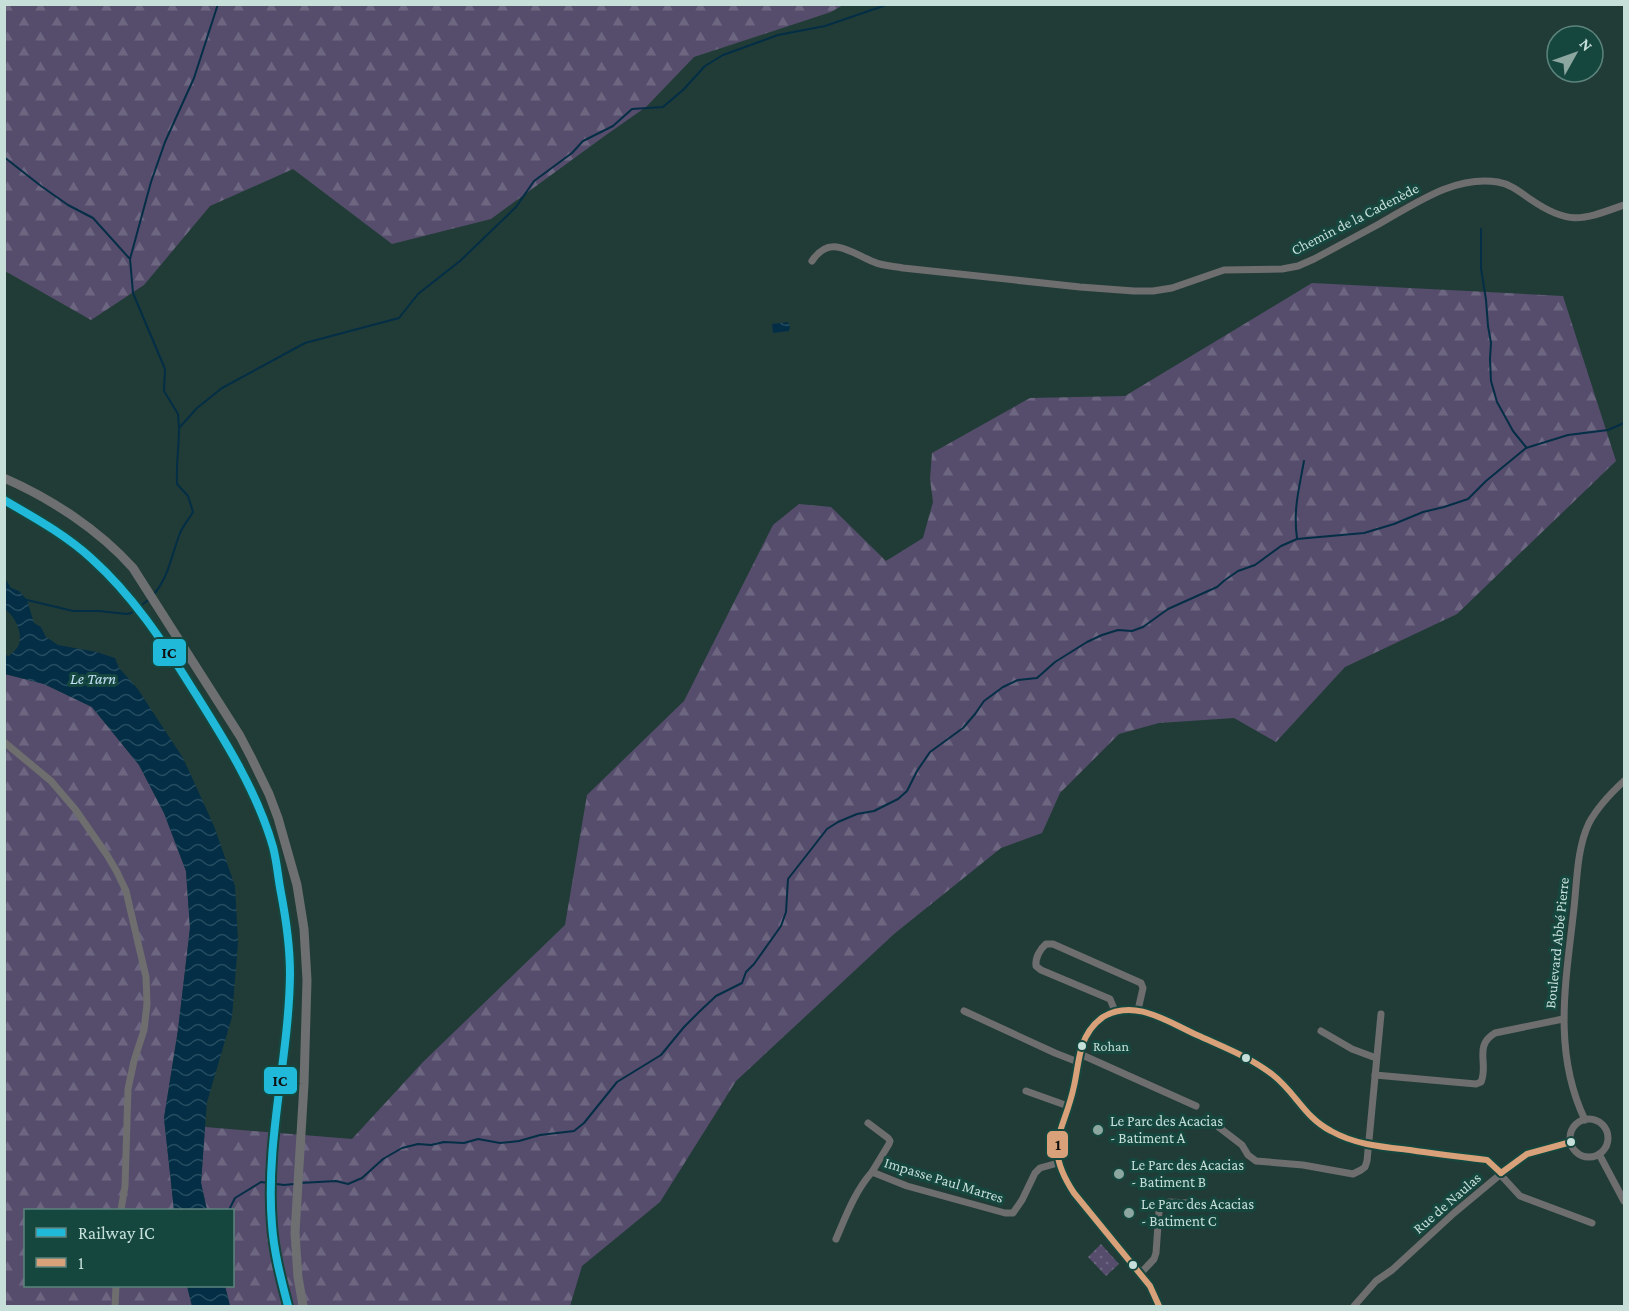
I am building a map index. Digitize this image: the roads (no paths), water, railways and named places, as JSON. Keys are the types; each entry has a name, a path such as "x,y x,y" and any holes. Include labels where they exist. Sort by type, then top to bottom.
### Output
{"main road":[{"path":"4,478 57,507 97,533 121,555 159,608 251,757 269,794 289,854 300,907 306,955 306,1026 295,1233 298,1277 303,1306"}],"street":[{"name":"Chemin de la Cadenède","path":"812,261 823,248 837,246 877,263 903,268 1080,287 1153,291 1172,288 1224,270 1282,269 1298,266 1436,192 1460,184 1497,182 1509,186 1548,211 1572,219 1587,217 1624,205"},
{"path":"4,742 51,781 75,809 107,855 126,891 146,977 147,1004 144,1030 128,1089 125,1186 121,1209"},
{"name":"Boulevard Abbé Pierre","path":"1585,1120 1571,1080 1563,1019 1576,891 1584,838 1590,822 1600,807 1624,781"},
{"path":"1116,1011 1110,999 1036,966 1035,962 1041,948 1046,944 1053,944 1141,983 1143,988 1138,1010"},
{"path":"1159,1306 1150,1287 1074,1193 1065,1180 1058,1163 1058,1137 1073,1094 1085,1037 1094,1025 1106,1015 1116,1011 1138,1010 1150,1013 1249,1059 1273,1075 1304,1111 1316,1121 1330,1131 1352,1141 1487,1160 1520,1196 1592,1223"},
{"path":"964,1011 1078,1062"},
{"path":"1212,1122 1242,1145 1251,1159 1256,1161 1303,1165 1353,1173 1361,1170 1365,1167 1368,1144 1381,1014"},
{"path":"1375,1075 1481,1083 1484,1076 1482,1049 1488,1037 1495,1033 1563,1019"},
{"path":"1321,1031 1352,1049 1376,1058"},
{"path":"1080,1054 1196,1106"},
{"path":"1026,1091 1068,1106"},
{"path":"1585,1120 1596,1121 1605,1128 1608,1134 1607,1145 1594,1156 1582,1155 1571,1142 1575,1126 1585,1120"},
{"path":"868,1123 890,1141 872,1172"},
{"name":"Rue de Naulas","path":"1354,1306 1381,1277 1392,1270 1501,1173 1527,1154 1571,1142"},
{"path":"1599,1154 1624,1201"},
{"name":"Impasse Paul Marres","path":"836,1239 858,1191 872,1172 907,1186 1005,1213 1013,1213 1035,1173 1040,1168 1058,1163"},
{"path":"1140,1274 1154,1259 1156,1253 1160,1211 1163,1204 1189,1203"},
{"path":"115,1306 116,1287"}],"water":[{"path":"788,322 789,331 773,333 772,324"},
{"name":"Le Tarn","path":"5,578 11,588 19,591 27,600 34,623 41,627 46,637 58,645 97,652 115,658 119,668 137,688 183,758 214,826 235,886 238,942 232,1017 207,1102 201,1183 207,1209 174,1209 164,1118 178,1030 190,928 186,871 164,813 139,765 92,707 44,684 5,674 5,655 9,656 18,646 20,634 17,624 5,609"},
{"path":"187,1287 225,1287 230,1306 192,1306"}],"waterway":[{"path":"179,428 178,414 164,391 165,369 133,293 130,259 151,182 165,142 194,78 218,4"},
{"path":"154,594 167,573 180,533 193,512 188,496 177,484 177,470 179,428 197,408 222,388 305,343 399,318 418,294 460,261 516,207 534,181 572,153 583,141 613,126 632,109 663,107 683,90 705,66 723,55 778,35 825,26 889,4"},
{"path":"4,157 68,205 93,218 129,258"},
{"path":"1481,229 1481,268 1491,343 1491,381 1497,402 1513,431 1526,447"},
{"path":"300,1183 336,1181 348,1184 362,1178 383,1159 402,1148 418,1144 464,1143 478,1139 500,1143 574,1131 584,1123 617,1082 661,1055 684,1027 716,996 742,983 746,972 781,926 786,912 788,879 827,829 838,822 857,814 874,811 898,799 907,791 930,752 963,728 984,701 1003,687 1018,680 1037,678 1055,662 1102,635 1118,630 1132,631 1143,627 1168,609 1217,587 1238,571 1255,565 1281,546 1297,539 1364,533 1468,499 1526,448 1568,435 1608,430 1624,423"},
{"path":"1297,538 1296,509 1304,461"},
{"path":"25,601 73,611 127,614 151,598"},
{"path":"230,1209 235,1198 261,1182 294,1184"}],"rail line":[{"name":"IC","path":"4,500 72,542 107,573 133,603 168,651 226,743 248,783 266,825 276,858 290,964 289,1005 274,1131 271,1194 274,1246 288,1306"}],"place":[{"name":"Rohan","path":"1082,1046"},
{"name":"Le Parc des Acacias - Batiment A","path":"1098,1130"},
{"name":"Le Parc des Acacias - Batiment B","path":"1119,1174"},
{"name":"Le Parc des Acacias - Batiment C","path":"1129,1213"}]}
